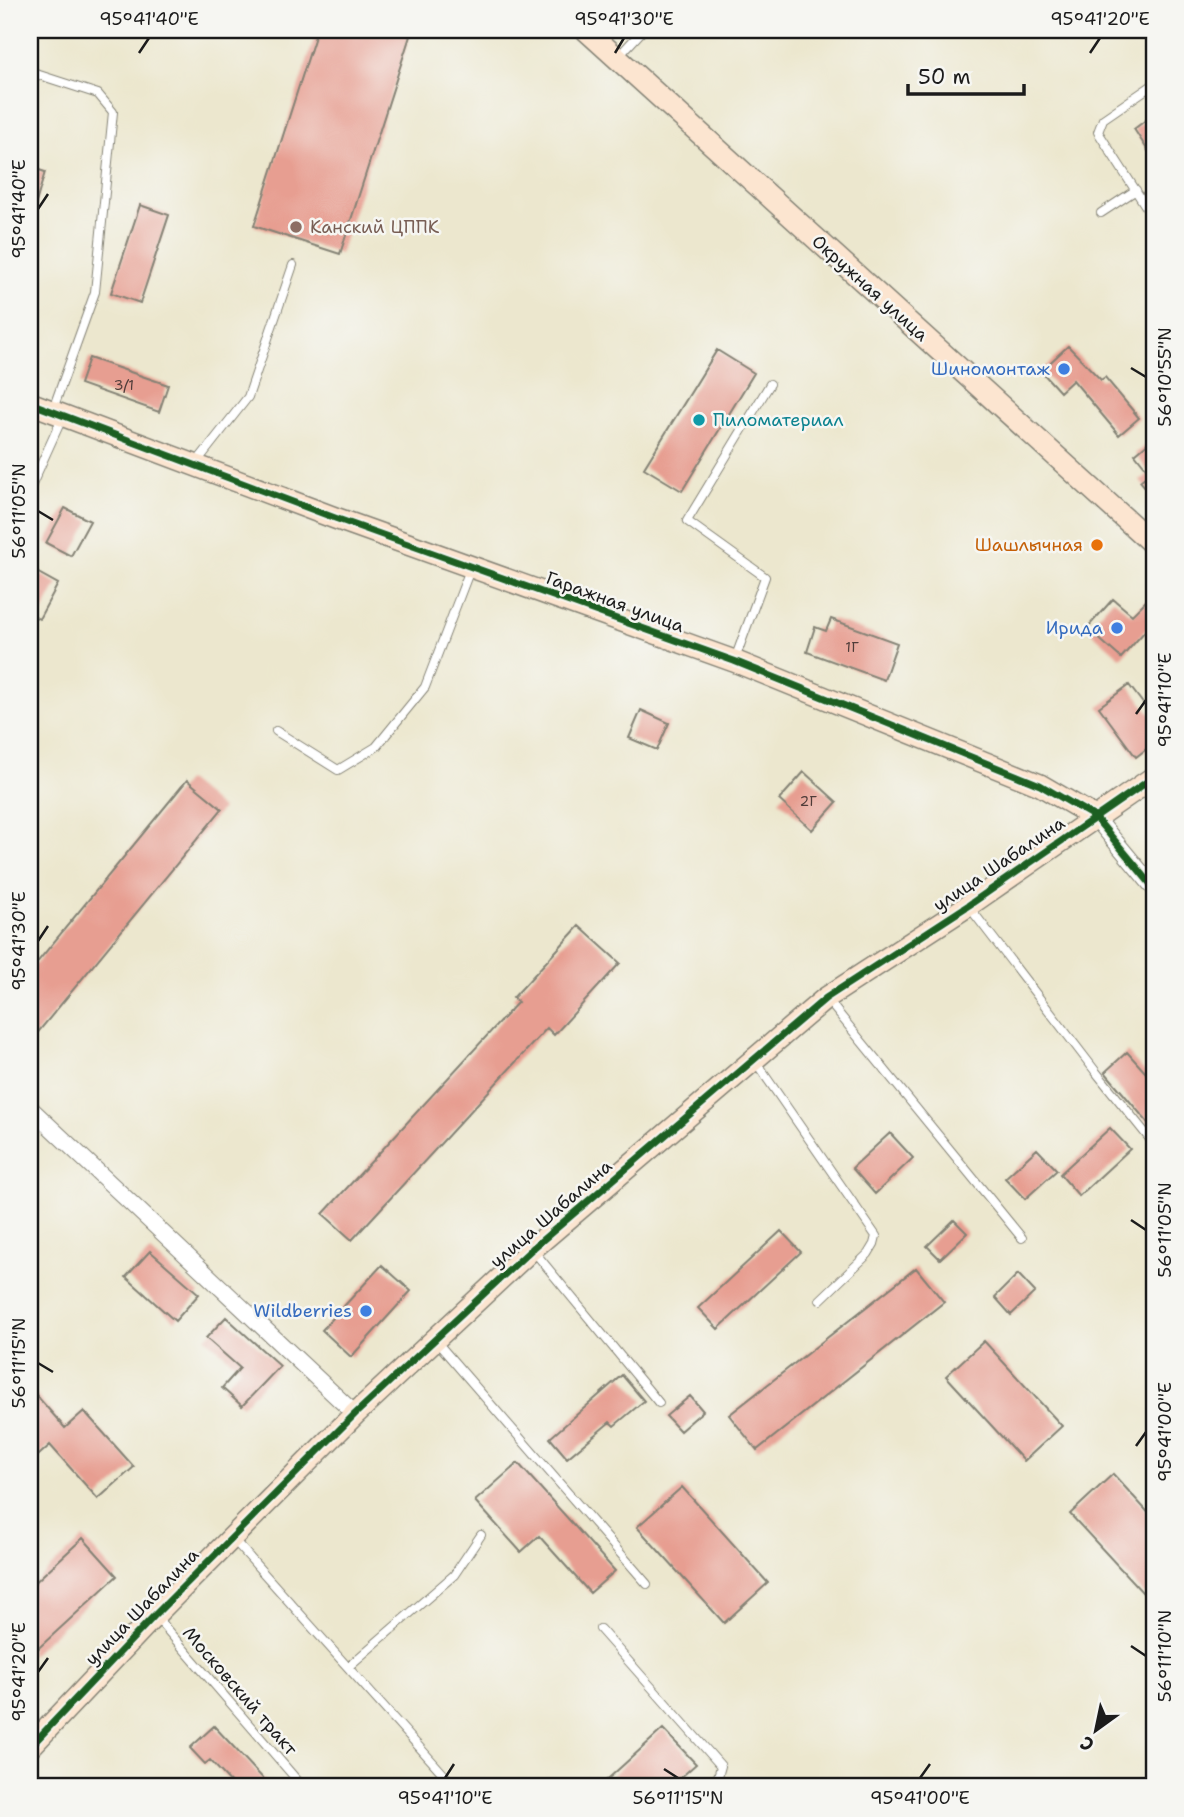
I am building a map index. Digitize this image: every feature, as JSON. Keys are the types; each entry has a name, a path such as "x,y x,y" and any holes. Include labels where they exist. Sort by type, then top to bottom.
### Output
{"street":[{"name":"Окружная улица","path":"586,30 1152,539"},
{"name":"Гаражная улица","path":"30,403 471,567 734,661 1040,785 1096,817 1154,888"},
{"name":"улица Шабалина","path":"30,1746 154,1616 355,1414 532,1250 753,1059 826,998 969,905 1154,777"},
{"path":"30,1108 355,1414"}],"lane":[{"path":"617,58 643,30"},
{"path":"30,72 98,94 113,112 95,292 58,414 30,489"},
{"path":"1154,85 1103,118 1098,132 1154,219"},
{"path":"1101,213 1136,190"},
{"path":"194,465 248,397 293,265"},
{"path":"734,661 765,577 687,521 770,384"},
{"path":"276,731 338,770 376,747 425,687 471,567"},
{"path":"969,905 1154,1144"},
{"path":"826,998 1022,1238"},
{"path":"753,1059 876,1236 868,1254 820,1300"},
{"path":"532,1250 659,1403"},
{"path":"435,1340 647,1584"},
{"path":"348,1667 454,1575 481,1535"},
{"path":"232,1538 456,1787"},
{"name":"Московский тракт","path":"154,1616 303,1787"},
{"path":"600,1629 721,1766 715,1787"}],"building":[{"path":"317,30 390,30 410,36 340,254 254,226"},
{"path":"1154,114 1154,160 1134,129"},
{"path":"30,167 45,172 33,213 30,213"},
{"path":"140,205 169,215 140,303 111,293"},
{"path":"1068,346 1101,380 1105,377 1139,418 1119,435 1073,380 1060,392 1041,371"},
{"name":"Пиломатериал","path":"717,350 754,373 682,491 644,468"},
{"path":"89,358 168,385 159,412 80,384"},
{"path":"1154,438 1154,498 1140,481 1150,473 1135,454"},
{"path":"65,508 90,521 71,556 46,543"},
{"path":"33,570 58,584 39,619 30,614 30,577"},
{"name":"Ирида","path":"1154,593 1154,621 1121,658 1087,628 1113,599 1132,615"},
{"path":"831,619 897,643 884,680 807,652 815,627 826,631"},
{"path":"1129,685 1154,718 1154,743 1136,757 1099,707"},
{"path":"641,710 669,723 657,750 629,738"},
{"path":"804,772 837,802 812,830 779,800"},
{"path":"187,780 222,809 30,1042 30,971"},
{"path":"579,926 620,963 554,1035 547,1028 352,1240 323,1214 518,1002 513,998"},
{"path":"1127,1052 1154,1082 1154,1130 1105,1072"},
{"path":"1110,1128 1130,1149 1079,1196 1060,1174"},
{"path":"890,1133 913,1158 875,1194 852,1168"},
{"path":"1037,1149 1057,1170 1025,1199 1005,1178"},
{"path":"954,1220 967,1233 940,1259 927,1246"},
{"path":"781,1231 801,1252 718,1329 698,1308"},
{"path":"150,1251 199,1294 175,1321 126,1277"},
{"name":"Wildberries","path":"382,1265 411,1291 351,1357 322,1330"},
{"path":"916,1268 944,1302 757,1450 729,1415"},
{"path":"1018,1274 1035,1292 1011,1315 995,1297"},
{"path":"226,1317 280,1366 242,1406 222,1388 240,1368 206,1338"},
{"path":"984,1341 1062,1426 1024,1461 946,1376"},
{"path":"622,1375 644,1401 614,1426 610,1422 567,1458 550,1438"},
{"path":"30,1388 65,1428 84,1411 134,1467 98,1499 50,1445 30,1463"},
{"path":"690,1396 703,1411 680,1431 666,1416"},
{"path":"518,1463 615,1571 590,1593 539,1536 521,1552 475,1501"},
{"path":"1113,1474 1154,1519 1154,1605 1070,1514"},
{"path":"682,1487 768,1583 724,1623 637,1527"},
{"path":"83,1538 117,1576 30,1656 30,1587"},
{"path":"214,1726 271,1787 235,1787 210,1760 205,1764 190,1748"},
{"path":"663,1729 696,1764 670,1787 599,1787"}],"cycle path":[{"path":"30,403 335,518 734,661 1040,785 1095,817 1154,888"},
{"path":"30,1747 154,1616 355,1414 532,1249 826,998 969,905 1154,777"}],"place":[{"name":"Канский ЦППК","path":"296,227"},
{"name":"Шиномонтаж","path":"1064,369"},
{"name":"Пиломатериал","path":"699,420"},
{"name":"Шашлычная","path":"1097,545"},
{"name":"Ирида","path":"1117,628"},
{"name":"Wildberries","path":"366,1311"}]}
